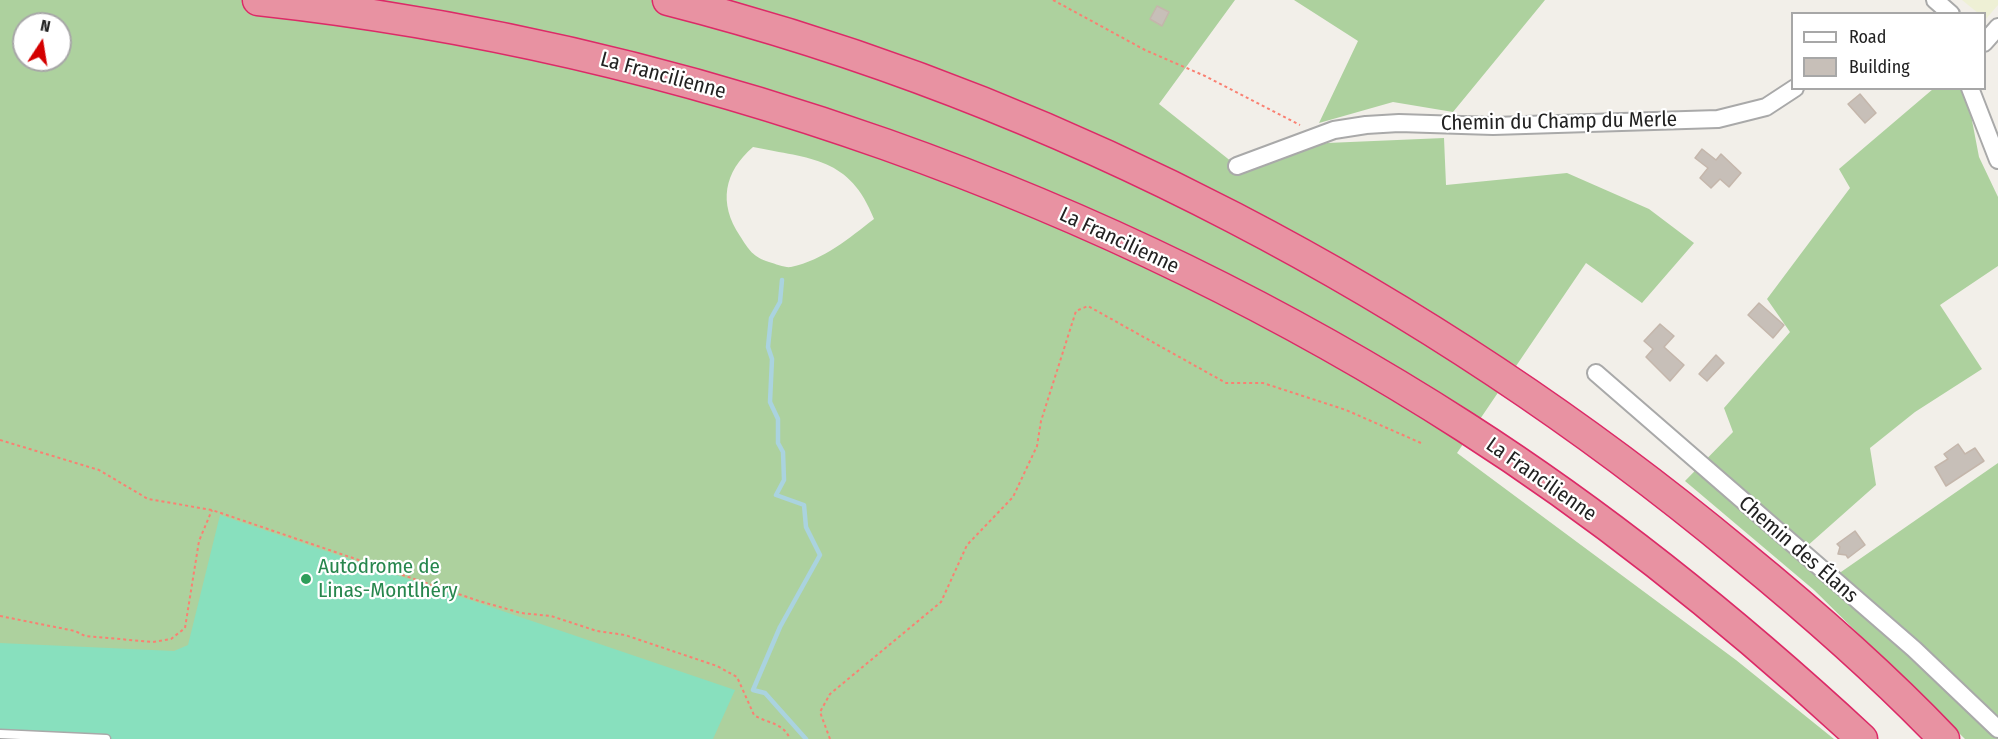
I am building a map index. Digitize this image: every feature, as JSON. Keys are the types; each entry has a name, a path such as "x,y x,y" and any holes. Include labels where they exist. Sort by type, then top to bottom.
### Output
{"highway":[{"name":"La Francilienne","path":"258,0 344,10 526,42 718,90 886,146 984,182 1123,242 1227,292 1391,381 1538,476 1665,570 1815,696 1862,739"},
{"path":"668,0 800,39 1011,115 1108,157 1185,194 1345,279 1499,374 1671,498 1829,630 1944,739"}],"street":[{"path":"1935,0 1949,12"},
{"path":"1986,42 1998,27"},
{"name":"Chemin du Champ du Merle","path":"1237,166 1318,135 1355,126 1399,123 1494,126 1718,119 1766,107 1792,90"},
{"path":"1971,90 1998,160"},
{"name":"Chemin des Élans","path":"1596,373 1914,649 1998,729"}],"lane":[{"path":"0,734 106,739"}],"path":[{"path":"1053,0 1145,50 1240,93 1318,135"},
{"path":"830,739 820,712 830,694 941,602 967,545 1013,497 1037,446 1041,421 1076,311 1088,306 1226,383 1263,383 1346,410 1421,443"},
{"path":"0,440 99,470 148,499 212,510 468,597 521,613 551,616 597,631 626,635 717,666 737,677 754,715 780,726 787,731 790,739"},
{"path":"0,616 75,631 85,636 153,642 171,639 185,628 199,541 212,510"}],"green space":[{"path":"0,0 1235,0 1159,104 1237,166 1327,143 1444,138 1446,185 1567,173 1649,209 1694,243 1642,303 1586,263 1457,453 1736,660 1834,739 233,739 0,729","holes":["753,147 826,164 840,172 853,183 874,219 836,248 803,264 786,267 759,258 749,249 733,224 729,212 727,188 736,167"]},
{"path":"1294,0 1545,0 1453,112 1393,102 1319,123 1358,41"},
{"path":"1962,0 1998,0 1998,5 1986,19 1986,12 1977,12"},
{"path":"1932,90 1966,90 1979,157 1998,197 1998,266 1940,305 1982,369 1915,412 1870,448 1876,485 1797,555 1828,581 1998,463 1998,739 1965,739 1814,590 1685,481 1733,432 1724,408 1790,332 1767,299 1850,188 1839,169"},
{"name":"Autodrome de Linas-Montlhéry","path":"220,515 735,690 713,739 0,739 0,643 174,651 188,645"}],"building":[{"path":"1157,6 1169,12 1162,26 1150,19"},
{"path":"1860,94 1876,113 1865,123 1848,104"},
{"path":"1702,149 1716,160 1721,154 1741,173 1729,187 1720,179 1711,188 1700,178 1708,168 1695,158"},
{"path":"1759,303 1784,325 1773,338 1748,315"},
{"path":"1660,324 1674,336 1664,347 1684,365 1670,381 1646,357 1653,349 1644,341"},
{"path":"1716,355 1724,363 1707,381 1699,374"},
{"path":"1958,444 1965,454 1975,448 1984,461 1946,486 1935,467 1948,459 1944,454"},
{"path":"1855,531 1865,545 1848,558 1846,555 1838,554 1840,547 1837,544"}],"waterway":[{"path":"782,280 780,302 771,318 768,347 772,359 770,402 778,419 778,443 783,452 784,480 776,495 804,505 806,527 820,555 780,627 753,690 765,693 806,739"}],"place":[{"name":"Autodrome de Linas-Montlhéry","path":"306,579"}]}
